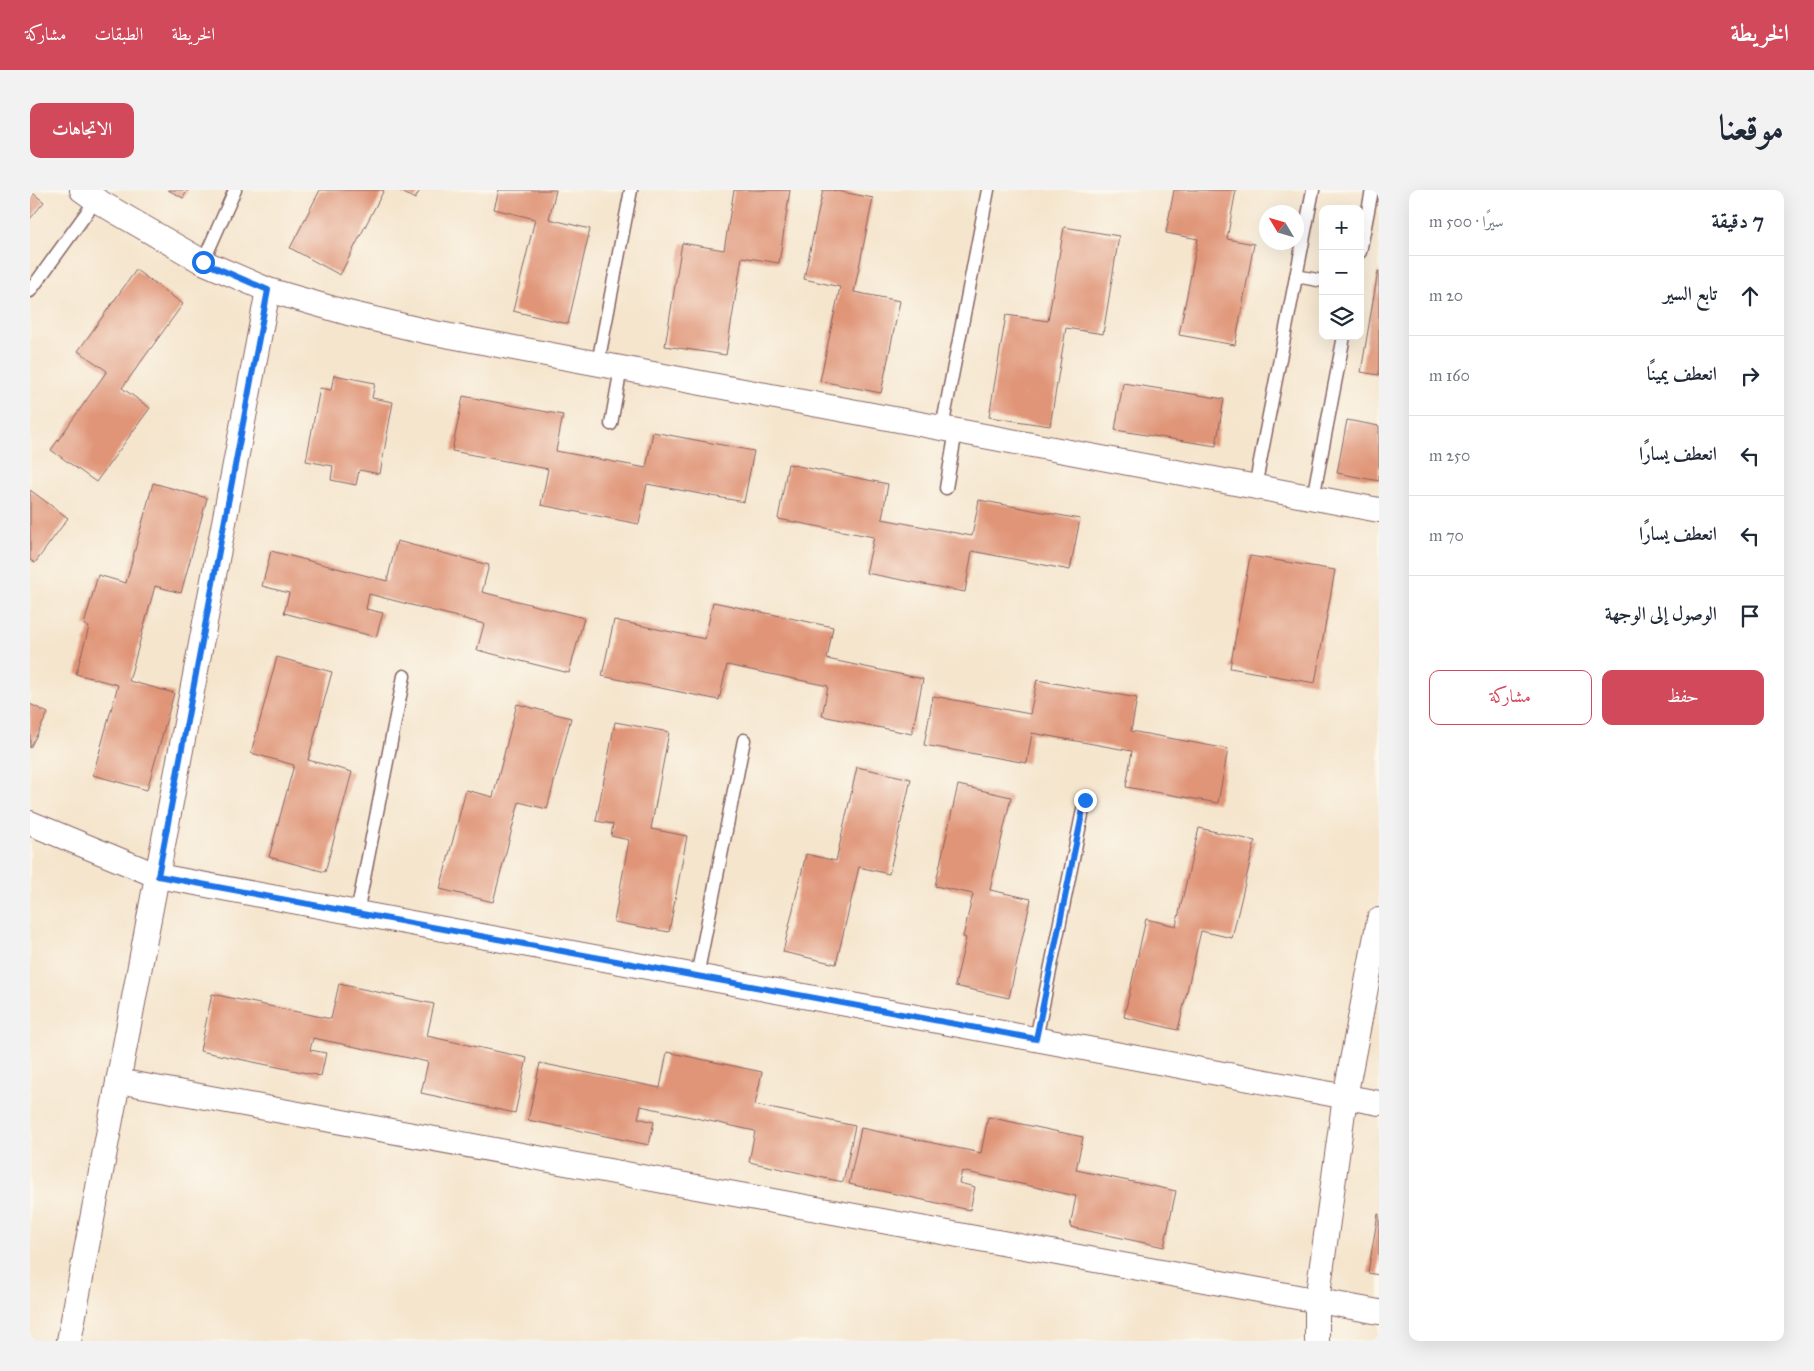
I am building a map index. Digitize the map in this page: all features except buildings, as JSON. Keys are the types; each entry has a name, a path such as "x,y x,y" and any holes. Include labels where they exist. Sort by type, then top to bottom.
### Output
{"street":[{"path":"89,195 203,262 268,290 393,324 1379,510"},
{"path":"69,1341 268,290"},
{"path":"30,823 158,876 1379,1103"},
{"path":"1317,1341 1317,1301 1345,1097 1379,920"},
{"path":"118,1081 1379,1312"}],"lane":[{"path":"203,262 235,190"},
{"path":"598,363 632,190"},
{"path":"946,488 949,429 988,190"},
{"path":"1255,487 1313,190"},
{"path":"1360,250 1372,190"},
{"path":"30,290 89,195"},
{"path":"1296,276 1319,280"},
{"path":"1313,498 1343,340"},
{"path":"611,424 621,368"},
{"path":"357,913 404,676"},
{"path":"697,976 744,740"},
{"path":"1036,1039 1085,800"}],"route":[{"path":"203,262 268,290 158,876 1036,1039 1085,800"}]}
